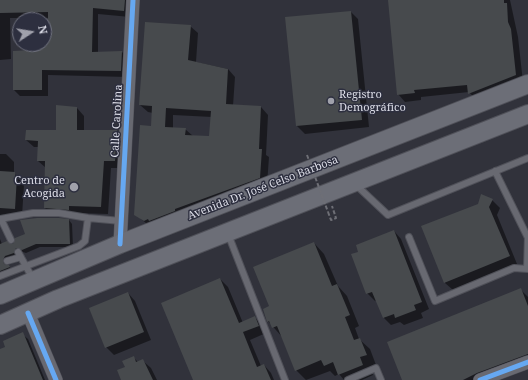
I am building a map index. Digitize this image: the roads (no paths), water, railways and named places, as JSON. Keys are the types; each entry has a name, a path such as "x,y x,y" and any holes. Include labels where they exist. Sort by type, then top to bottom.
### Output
{"main road":[{"name":"Avenida Dr. José Celso Barbosa","path":"0,295 29,273 63,260 120,244 528,84"},
{"path":"0,325 58,299 528,114"},
{"path":"58,299 85,280 116,264 120,258 120,244"}],"street":[{"name":"Calle Carolina","path":"120,244 133,0"},
{"path":"28,313 56,380"},
{"path":"480,380 528,362"}],"lane":[{"path":"353,183 388,215 528,158"},
{"path":"495,171 528,238"},
{"path":"11,240 3,229 0,219 32,213 59,213 88,218 122,221"},
{"path":"63,260 85,241 88,218"},
{"path":"409,238 435,301 514,268 527,269 528,232"},
{"path":"227,233 285,380"},
{"path":"0,276 29,273 19,254 7,261"},
{"path":"348,380 376,368 381,380"}],"place":[{"name":"Registro Demográfico","path":"331,101"},
{"name":"Centro de Acogida","path":"74,187"}]}
